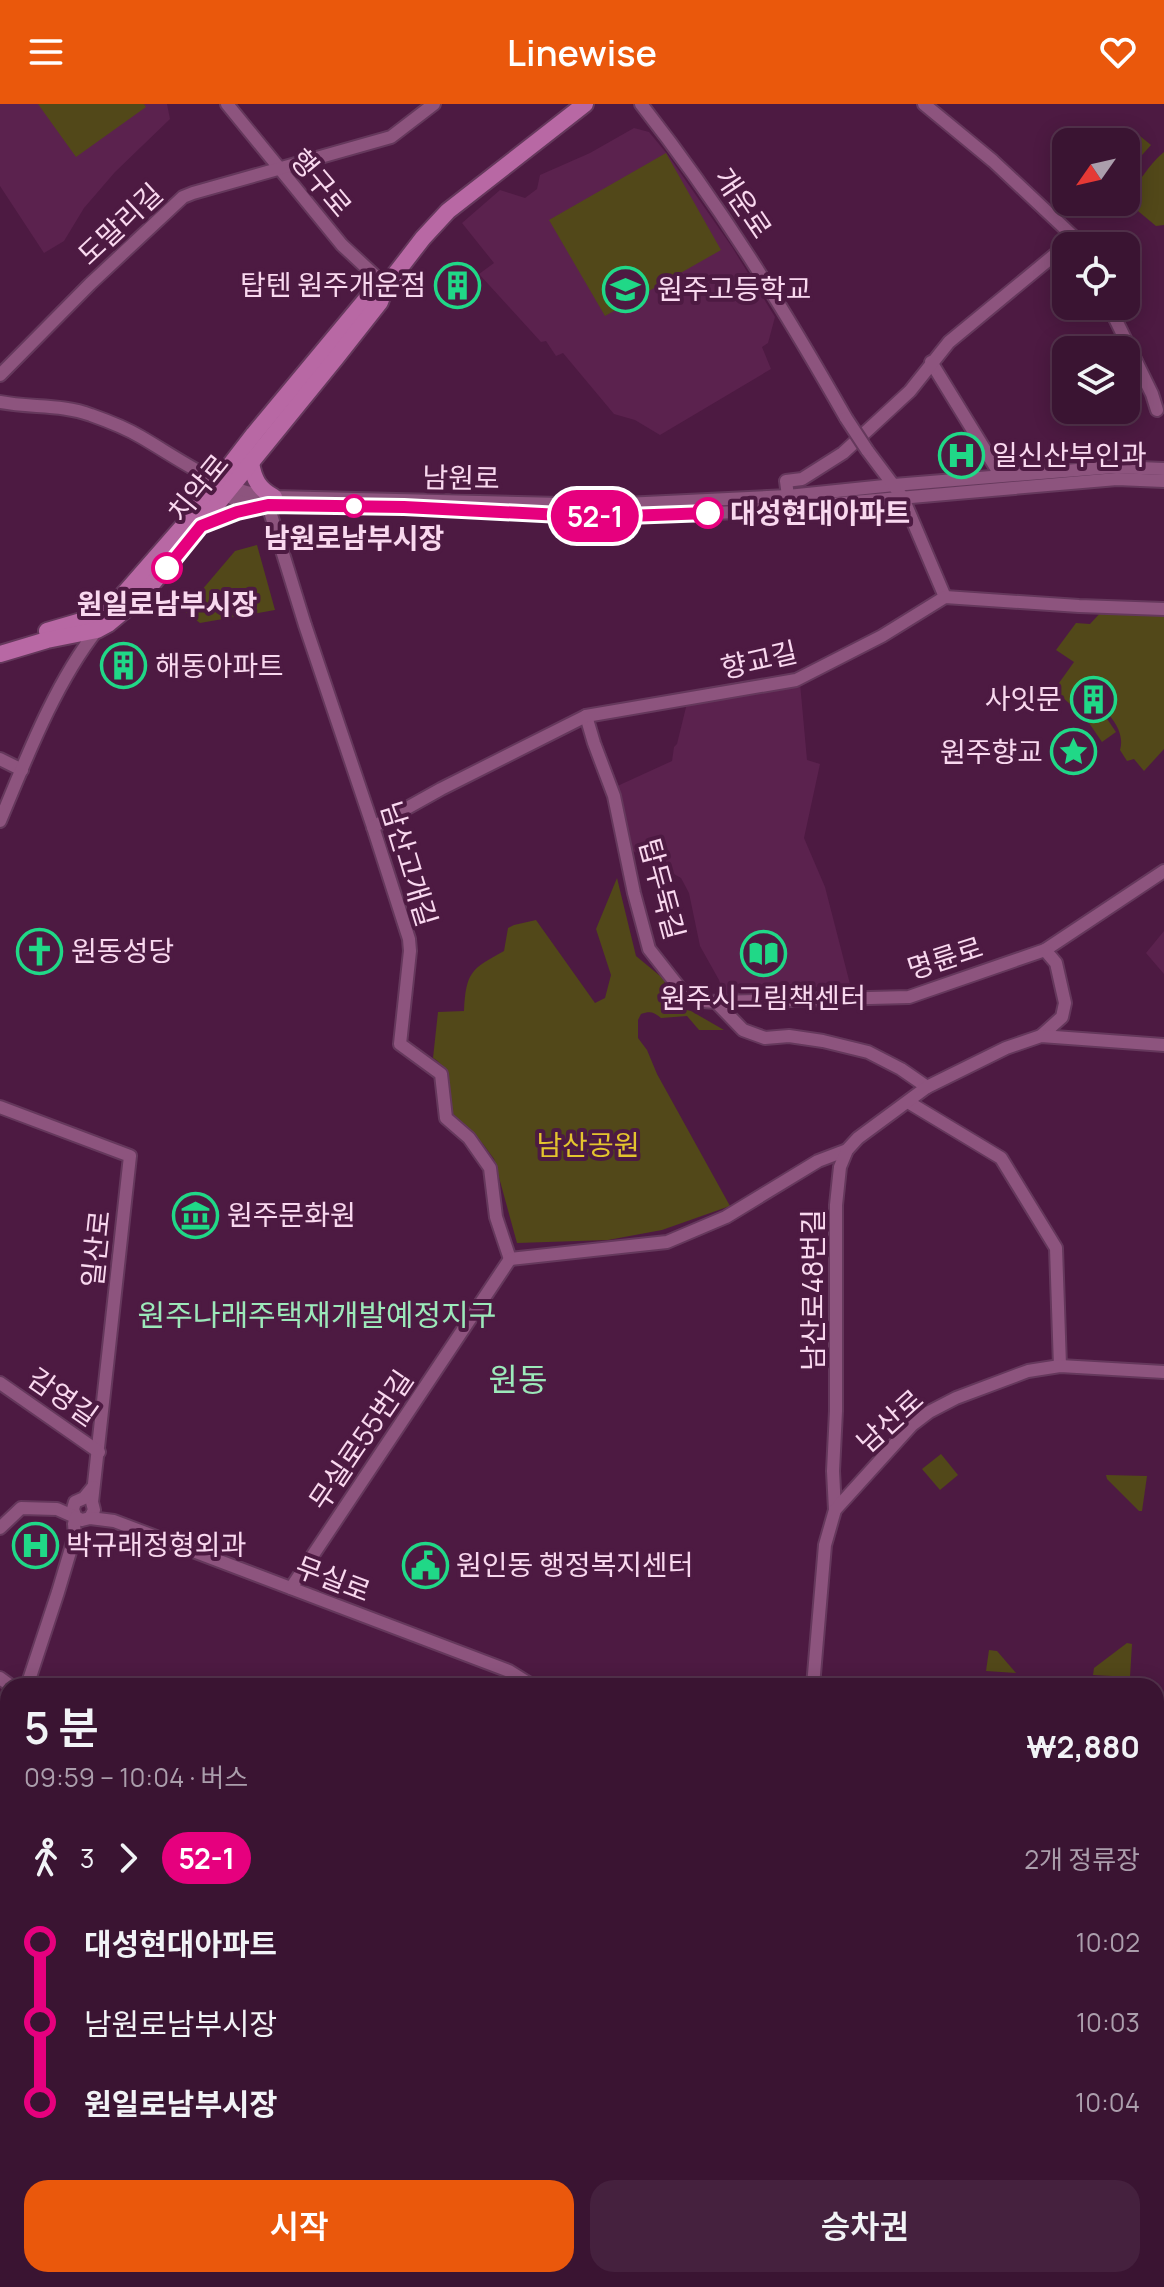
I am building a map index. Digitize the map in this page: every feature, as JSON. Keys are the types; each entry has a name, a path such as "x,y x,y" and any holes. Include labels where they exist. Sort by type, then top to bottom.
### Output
{"main road":[{"name":"치악로","path":"0,645 95,617 109,607 221,488 251,463 374,310 386,286 423,238 448,211 585,104"},
{"name":"치악로","path":"0,654 97,630 144,594 201,526 254,434 372,292 386,286"},
{"path":"251,463 253,474 271,501"}],"street":[{"name":"행구로","path":"227,104 342,245 386,286"},
{"name":"도말리길","path":"0,375 90,284 183,197 391,137 434,104"},
{"name":"개운로","path":"641,104 701,183 748,253 846,418 894,485"},
{"path":"924,104 993,161 1067,232"},
{"path":"788,496 786,481 802,479 843,453 910,391 949,342 1029,273 1052,258"},
{"path":"1116,320 1157,410"},
{"path":"931,362 1001,476"},
{"name":"남원로","path":"0,402 78,410 138,435 221,488 271,501 600,517 739,512 903,498 1164,469"},
{"name":"남원로","path":"271,501 604,505 788,496 1001,476 1116,473 1164,481"},
{"path":"894,485 903,498 945,597 1164,609"},
{"path":"201,526 271,501"},
{"name":"남산고개길","path":"271,501 309,639 396,896 410,951 400,1044 441,1074 446,1118 469,1138 490,1168 496,1217 510,1259"},
{"name":"향교길","path":"373,827 586,716 796,680 882,636 945,597"},
{"path":"0,821 73,662 97,630"},
{"name":"탑두둑길","path":"586,716 614,796 649,949 682,991 703,1001 716,1002 743,1030 765,1038 789,1036 868,1052 927,1087"},
{"path":"0,759 22,770"},
{"name":"명륜로","path":"716,1002 909,997 1045,950 1164,871"},
{"path":"1041,1036 1062,1017 1065,1003 1056,963 1045,950"},
{"path":"510,1259 667,1242 726,1217 818,1161 847,1150 858,1138 927,1087 1006,1048 1041,1036 1164,1045"},
{"path":"908,1102 1001,1158 1056,1248 1060,1366"},
{"name":"일산로","path":"0,1107 130,1156 95,1485 86,1501"},
{"name":"남산로48번길","path":"835,1510 836,1205 840,1167 847,1150"},
{"name":"무실로55번길","path":"291,1588 510,1259"},
{"name":"남산로","path":"814,1678 825,1545 835,1510 912,1425 956,1398 1028,1371 1060,1366 1164,1372"},
{"name":"감영길","path":"0,1383 99,1452"},
{"path":"0,1528 21,1508 57,1509 86,1501"},
{"path":"30,1678 75,1535 74,1524 94,1513 86,1501"},
{"path":"82,1518 73,1509 86,1501"},
{"path":"86,1501 114,1521"},
{"path":"57,1509 82,1518 114,1521"},
{"name":"무실로","path":"114,1521 509,1671 520,1678"}],"shaded area":[{"path":"0,104 167,104 170,119 115,172 84,208 64,241 44,253 0,186"},
{"name":"원주고등학교","path":"634,128 649,132 668,155 732,247 775,317 768,343 762,347 771,369 660,435 635,420 614,414 563,353 556,356 546,341 541,342 479,274 494,263 462,223 500,190 525,198 537,189 540,175 590,153"},
{"path":"800,683 807,760 820,764 804,838 825,887 850,984 723,995 719,980 700,946 689,893 681,878 633,851 613,788 672,761 687,703"},
{"path":"1164,931 1164,974 1146,953"}],"green space":[{"path":"38,104 144,104 146,107 76,157"},
{"path":"1140,136 1151,145 1140,157"},
{"path":"1164,152 1164,225 1156,226 1140,213 1140,179"},
{"path":"666,153 721,250 605,316 549,220"},
{"path":"257,545 275,610 200,623 184,611 235,551"},
{"path":"1104,609 1164,613 1164,749 1144,771 1134,759 1127,761 1120,750 1118,728 1095,698 1078,711 1054,690 1074,662 1056,650 1076,623 1090,624"},
{"path":"1103,713 1116,732 1102,742 1089,723"},
{"path":"1074,733 1089,755 1065,771 1050,749"},
{"name":"남산공원","path":"617,878 636,956 665,980 661,1004 691,1011 724,1030 699,1030 687,1016 661,1018 647,1013 641,1014 638,1020 638,1038 730,1206 662,1230 608,1240 517,1243 494,1159 449,1111 447,1075 433,1058 438,1012 464,1011 466,988 472,973 504,951 508,928 536,920 595,1003 605,998 611,975 596,929"},
{"path":"941,1454 958,1475 940,1490 922,1469"},
{"path":"1106,1475 1147,1476 1142,1511 1107,1479"},
{"path":"1127,1643 1132,1644 1130,1677 1093,1675 1094,1668"},
{"path":"989,1650 997,1651 1016,1673 986,1671"}],"bus line":[{"name":"52-1","path":"167,568 201,526 249,508 268,505 404,507 600,517 708,513"}],"place":[{"name":"탑텐 원주개운점","path":"457,285"},
{"name":"원주고등학교","path":"626,289"},
{"name":"일신산부인과","path":"961,455"},
{"name":"남원로남부시장","path":"354,506"},
{"name":"대성현대아파트","path":"708,513"},
{"name":"원일로남부시장","path":"167,568"},
{"name":"해동아파트","path":"124,666"},
{"name":"사잇문","path":"1093,699"},
{"name":"원주향교","path":"1074,752"},
{"name":"원동성당","path":"40,951"},
{"name":"원주시그림책센터","path":"763,954"},
{"name":"원주문화원","path":"196,1215"},
{"name":"박규래정형외과","path":"35,1545"},
{"name":"원인동 행정복지센터","path":"425,1565"}],"district":[{"name":"원주나래주택재개발예정지구","path":"317,1316"},
{"name":"원동","path":"518,1380"}]}
